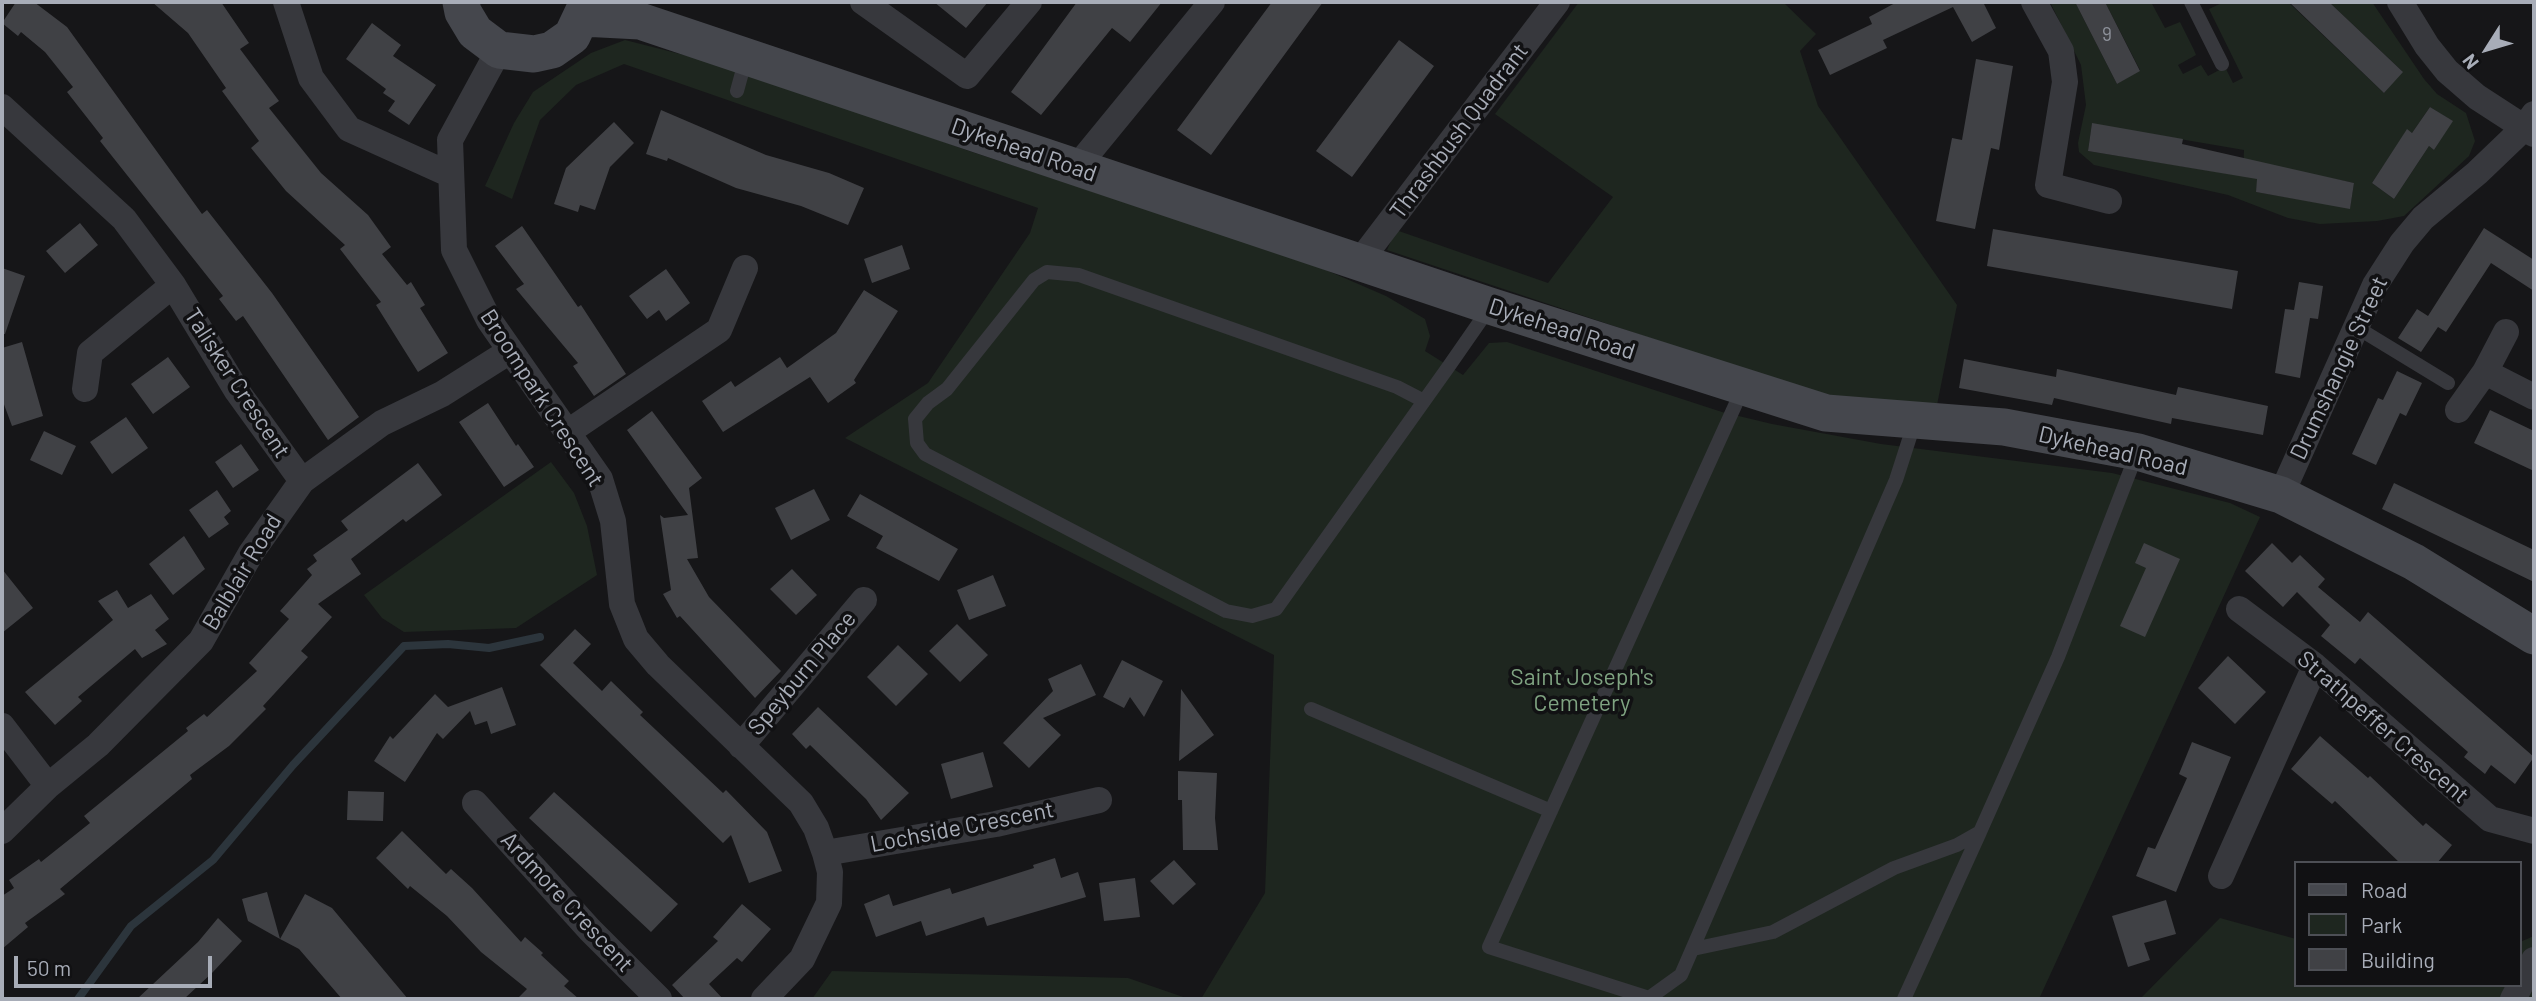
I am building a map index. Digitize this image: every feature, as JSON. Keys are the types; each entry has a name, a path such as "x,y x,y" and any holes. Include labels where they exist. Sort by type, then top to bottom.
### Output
{"street":[{"path":"286,2 311,78 349,129 451,175"},
{"path":"461,2 463,12 475,32 499,50"},
{"path":"863,2 967,76 1029,2"},
{"path":"1076,168 1212,2"},
{"name":"Thrashbush Quadrant","path":"1360,261 1557,2"},
{"path":"2034,2 2061,51 2065,82 2048,185 2109,201"},
{"path":"2400,2 2427,46 2447,71 2477,97 2531,125"},
{"name":"Dykehead Road","path":"499,50 534,54 552,50 572,36 585,10 640,21 742,74 1076,168 1490,306 1826,413 2004,427 2137,452 2281,495 2414,562 2534,636"},
{"name":"Broompark Crescent","path":"499,50 450,140 454,250 489,320 600,479 613,521 621,604 636,639 801,803 816,828 825,853 830,872 829,903 802,959 764,999"},
{"name":"Talisker Crescent","path":"2,107 124,219 173,285 237,391 302,481"},
{"name":"Drumshangie Street","path":"2281,495 2375,285 2416,227 2531,125"},
{"path":"568,432 719,330 745,268"},
{"name":"Talisker Crescent","path":"85,388 89,353 173,285"},
{"path":"2458,410 2485,372 2507,332"},
{"name":"Balblair Road","path":"2,831 48,786 98,746 201,641 251,553 302,481 382,423 442,394 510,351"},
{"path":"2485,372 2534,397"},
{"name":"Speyburn Place","path":"741,746 864,600"},
{"name":"Strathpeffer Crescent","path":"2239,610 2315,666 2490,819 2534,831"},
{"path":"2221,876 2315,666"},
{"path":"2,726 48,786"},
{"name":"Lochside Crescent","path":"825,853 996,824 1099,800"},
{"name":"Ardmore Crescent","path":"475,803 590,930 659,999"},
{"path":"2522,981 2534,960"}],"lane":[{"path":"2191,2 2222,64"},
{"path":"1424,401 1397,387 1079,275 1046,272 1034,280 947,388 928,403 915,419 917,443 925,454 1226,611 1252,617 1276,609 1424,401 1490,306"},
{"path":"2356,327 2448,383"},
{"path":"1743,388 1489,947 1648,998 1681,975 1896,480 1916,420"},
{"path":"1904,999 2058,657 2137,452"},
{"path":"1311,709 1551,811"},
{"path":"1693,949 1773,932 1894,868 1957,845 1980,832"}],"green space":[{"path":"1579,2 1783,2 1816,34 1800,51 1818,106 1957,305 1936,410 1820,395 1387,250 1396,230 1548,283 1613,197 1495,114"},
{"path":"2050,2 2075,2 2117,84 2140,70 2105,2 2151,2 2165,28 2180,22 2194,50 2196,55 2178,65 2183,74 2201,65 2208,76 2225,67 2233,83 2243,78 2209,9 2224,2 2288,2 2384,93 2402,71 2329,2 2372,2 2424,79 2437,94 2466,113 2475,141 2469,156 2404,216 2377,221 2320,224 2288,218 2228,195 2094,165 2079,152 2078,143 2086,105 2081,65","holes":["2430,107 2452,121 2434,150 2429,146 2394,199 2372,183 2407,130 2412,133","2092,124 2244,150 2243,176 2088,151","2260,164 2354,183 2350,208 2256,192"]},
{"name":"Saint Joseph's Cemetery","path":"625,40 751,72 966,150 1305,261 1386,296 1425,319 1430,336 1425,351 1463,375 1489,343 1507,342 1722,412 1772,424 1881,444 2112,473 2230,503 2260,517 2039,999 1201,999 1265,893 1274,655 845,438 928,383 1030,233 1038,208 624,64 576,85 540,120 512,199 485,186 514,123 533,92 591,53"},
{"path":"551,462 574,493 587,526 597,575 516,628 404,632 382,618 364,595"},
{"path":"2220,918 2294,938 2294,987 2522,987 2522,941 2534,936 2534,999 2140,999"},
{"path":"832,971 1128,978 1189,999 812,999"}],"building":[{"path":"16,2 34,2 67,27 202,214 207,210 272,293 359,417 328,440 243,316 236,321 219,299 223,296 100,141 103,138 67,92 73,87 45,52 21,32 18,36 2,23"},
{"path":"152,2 221,2 249,43 240,49 279,101 269,108 321,173 368,215 391,247 382,254 407,285 411,282 425,305 420,308 448,353 418,372 376,305 381,302 340,249 345,245 286,191 251,148 259,141 222,91 226,88 188,33"},
{"path":"934,2 988,2 966,28"},
{"path":"1077,2 1162,2 1130,42 1112,28 1041,115 1011,92"},
{"path":"1272,2 1323,2 1211,155 1177,130"},
{"path":"1897,2 1983,2 1996,28 1972,42 1953,7 1883,40 1887,48 1830,75 1818,50 1872,24 1869,17"},
{"path":"2075,2 2105,2 2140,71 2117,84"},
{"path":"2289,2 2329,2 2403,72 2384,93"},
{"path":"372,23 401,45 393,56 436,85 409,125 388,111 395,101 383,93 386,89 346,59"},
{"path":"1399,40 1434,66 1352,177 1316,151"},
{"path":"1976,59 2013,66 1999,150 1991,148 1975,229 1936,221 1952,138 1962,140"},
{"path":"2430,107 2453,121 2434,150 2429,146 2394,199 2372,183 2407,129 2412,133"},
{"path":"661,110 766,155 829,173 864,188 848,225 801,206 736,188 668,158 667,161 646,154"},
{"path":"614,122 634,143 610,167 595,210 580,205 578,212 554,204 566,168"},
{"path":"2092,123 2183,139 2182,144 2354,183 2350,209 2256,192 2257,179 2088,151"},
{"path":"80,223 98,245 65,273 46,251"},
{"path":"522,226 578,307 581,305 626,374 594,396 573,366 578,363 516,289 524,284 495,246"},
{"path":"2484,228 2534,260 2534,291 2491,263 2446,332 2438,327 2421,352 2398,338 2417,309 2428,316"},
{"path":"1993,229 2238,271 2232,309 1987,266"},
{"path":"902,245 910,269 872,283 864,259"},
{"path":"2,268 25,276 5,334 2,334"},
{"path":"666,269 690,303 666,321 659,310 647,319 629,296"},
{"path":"2299,282 2323,286 2318,319 2310,318 2300,378 2275,373 2285,309 2294,310"},
{"path":"864,290 898,311 854,380 856,383 828,403 810,377 723,432 702,401 731,381 735,387 780,357 787,368 836,333"},
{"path":"22,342 43,416 12,426 2,399 2,348"},
{"path":"168,357 190,387 153,414 131,384"},
{"path":"1964,359 2056,377 2057,369 2176,395 2178,387 2268,406 2263,435 2172,418 2171,424 2054,398 2052,405 1959,388"},
{"path":"2397,371 2422,383 2406,416 2400,413 2376,465 2352,454 2378,398 2383,400"},
{"path":"488,403 516,446 518,444 534,467 504,487 459,422"},
{"path":"2490,410 2534,431 2534,471 2474,443"},
{"path":"652,411 702,478 689,488 698,558 687,559 709,597 781,671 755,698 680,616 677,618 663,594 671,590 660,515 664,518 688,515 627,430"},
{"path":"126,417 148,448 112,474 90,442"},
{"path":"44,431 76,446 62,475 30,460"},
{"path":"241,444 259,470 233,488 215,462"},
{"path":"418,463 442,495 406,522 403,519 351,559 361,574 318,604 332,617 301,651 308,657 263,706 266,709 229,746 190,775 192,779 60,889 65,894 25,923 28,927 2,949 2,896 14,888 9,880 39,859 41,862 90,823 84,816 188,731 186,728 204,714 207,717 257,671 249,663 289,619 280,611 312,575 307,569 317,561 313,555 348,530 341,521"},
{"path":"2394,483 2534,550 2534,582 2382,509"},
{"path":"814,489 830,520 791,540 775,508"},
{"path":"217,490 231,511 224,517 229,524 209,538 189,510"},
{"path":"860,494 958,549 939,581 876,548 883,536 847,516"},
{"path":"184,536 205,569 173,595 149,564"},
{"path":"2144,543 2180,559 2145,637 2120,626 2146,568 2135,563"},
{"path":"2272,543 2292,563 2300,555 2325,579 2318,587 2360,622 2368,612 2534,757 2515,784 2491,765 2485,774 2464,757 2468,752 2360,658 2355,664 2321,636 2330,625 2297,592 2283,607 2245,571"},
{"path":"2,569 33,608 2,633"},
{"path":"792,569 817,595 796,615 770,589"},
{"path":"993,575 1006,606 969,620 957,590"},
{"path":"117,590 128,608 151,594 169,619 155,630 167,644 142,658 135,649 78,697 82,701 55,725 25,692 113,620 98,601"},
{"path":"957,624 988,655 960,682 929,651"},
{"path":"575,629 591,644 573,663 602,691 611,681 643,712 640,715 723,793 726,790 767,832 782,871 749,883 731,835 723,843 540,665"},
{"path":"898,645 928,674 896,706 867,677"},
{"path":"2228,656 2266,692 2235,724 2198,688"},
{"path":"1122,660 1163,681 1144,717 1130,697 1124,708 1103,697"},
{"path":"1081,664 1096,695 1043,718 1061,735 1029,768 1003,743 1053,691 1048,679"},
{"path":"502,687 516,725 491,734 487,721 475,725 470,711 443,739 437,733 405,782 374,761 390,736 393,739 435,694 448,707"},
{"path":"1181,689 1214,735 1179,761"},
{"path":"818,707 909,793 881,820 866,799 810,745 806,749 792,734"},
{"path":"2320,736 2368,778 2370,776 2423,826 2426,823 2452,845 2439,861 2398,861 2335,801 2332,804 2291,769"},
{"path":"2192,742 2231,757 2176,892 2136,876 2148,847 2155,849 2187,778 2179,774"},
{"path":"983,752 993,787 951,799 941,764"},
{"path":"1178,771 1217,773 1215,818 1218,850 1183,850 1182,800 1178,800"},
{"path":"348,791 384,792 383,821 347,820"},
{"path":"554,792 678,904 651,932 529,818"},
{"path":"402,831 446,874 451,869 472,888 521,942 525,937 543,953 541,955 569,981 564,986 579,999 517,999 527,989 481,952 447,916 410,886 408,889 376,858"},
{"path":"1055,858 1061,878 1078,872 1086,897 987,926 984,917 926,936 921,921 876,937 864,904 889,894 893,906 950,888 952,894 1034,868 1033,865"},
{"path":"1174,860 1196,884 1173,905 1150,881"},
{"path":"1135,878 1140,917 1104,921 1099,883"},
{"path":"267,892 280,939 248,921 242,899"},
{"path":"305,894 332,908 408,999 342,999 299,949 280,939"},
{"path":"2166,900 2176,934 2144,943 2150,960 2128,967 2112,916"},
{"path":"742,904 771,929 742,962 737,958 709,984 723,999 685,999 672,985 718,941 713,937"},
{"path":"218,918 242,941 212,973 184,999 137,999 198,942"}],"waterway":[{"path":"78,999 131,926 213,860 293,765 404,646 448,644 489,648 540,637"}]}
